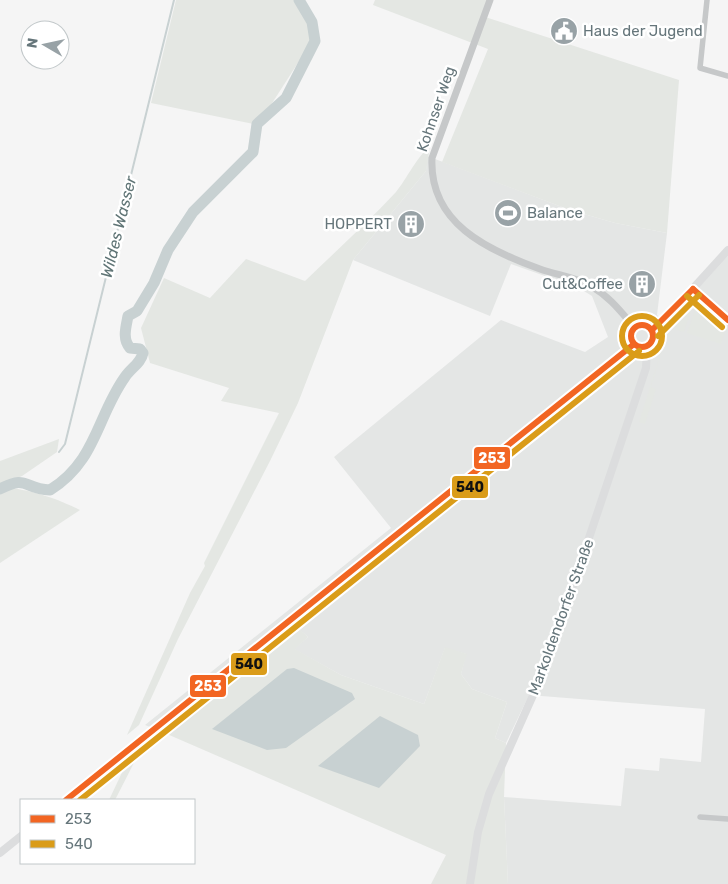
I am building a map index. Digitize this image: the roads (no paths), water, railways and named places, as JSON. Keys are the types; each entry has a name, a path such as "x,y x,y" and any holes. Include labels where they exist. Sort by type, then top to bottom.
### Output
{"main road":[{"path":"652,330 728,250"},
{"path":"645,325 652,330 654,339 647,347 640,348 634,344 631,337 635,328 645,325"},
{"path":"67,799 634,344"},
{"name":"Markoldendorfer Straße","path":"470,884 478,832 489,794 546,666 646,368 647,347"},
{"path":"0,853 20,837"}],"street":[{"name":"Kohnser Weg","path":"490,0 432,158 431,170 437,198 453,220 484,244 540,269 588,285 606,295 635,328"},
{"path":"707,0 700,68 728,76"},
{"path":"693,289 728,320"},
{"path":"700,817 728,819"}],"waterway":[{"name":"Wildes Wasser","path":"59,452 65,444 174,0"},
{"path":"0,489 21,482 50,490 65,479 87,452 116,392 127,374 140,360 143,353 140,349 130,348 126,341 125,333 128,316 137,311 154,283 168,250 193,212 253,152 257,124 286,98 315,41 312,22 299,0"}],"place":[{"name":"Haus der Jugend","path":"564,31"},
{"name":"Balance","path":"508,213"},
{"name":"HOPPERT","path":"411,224"},
{"name":"Cut&Coffee","path":"642,284"}]}
